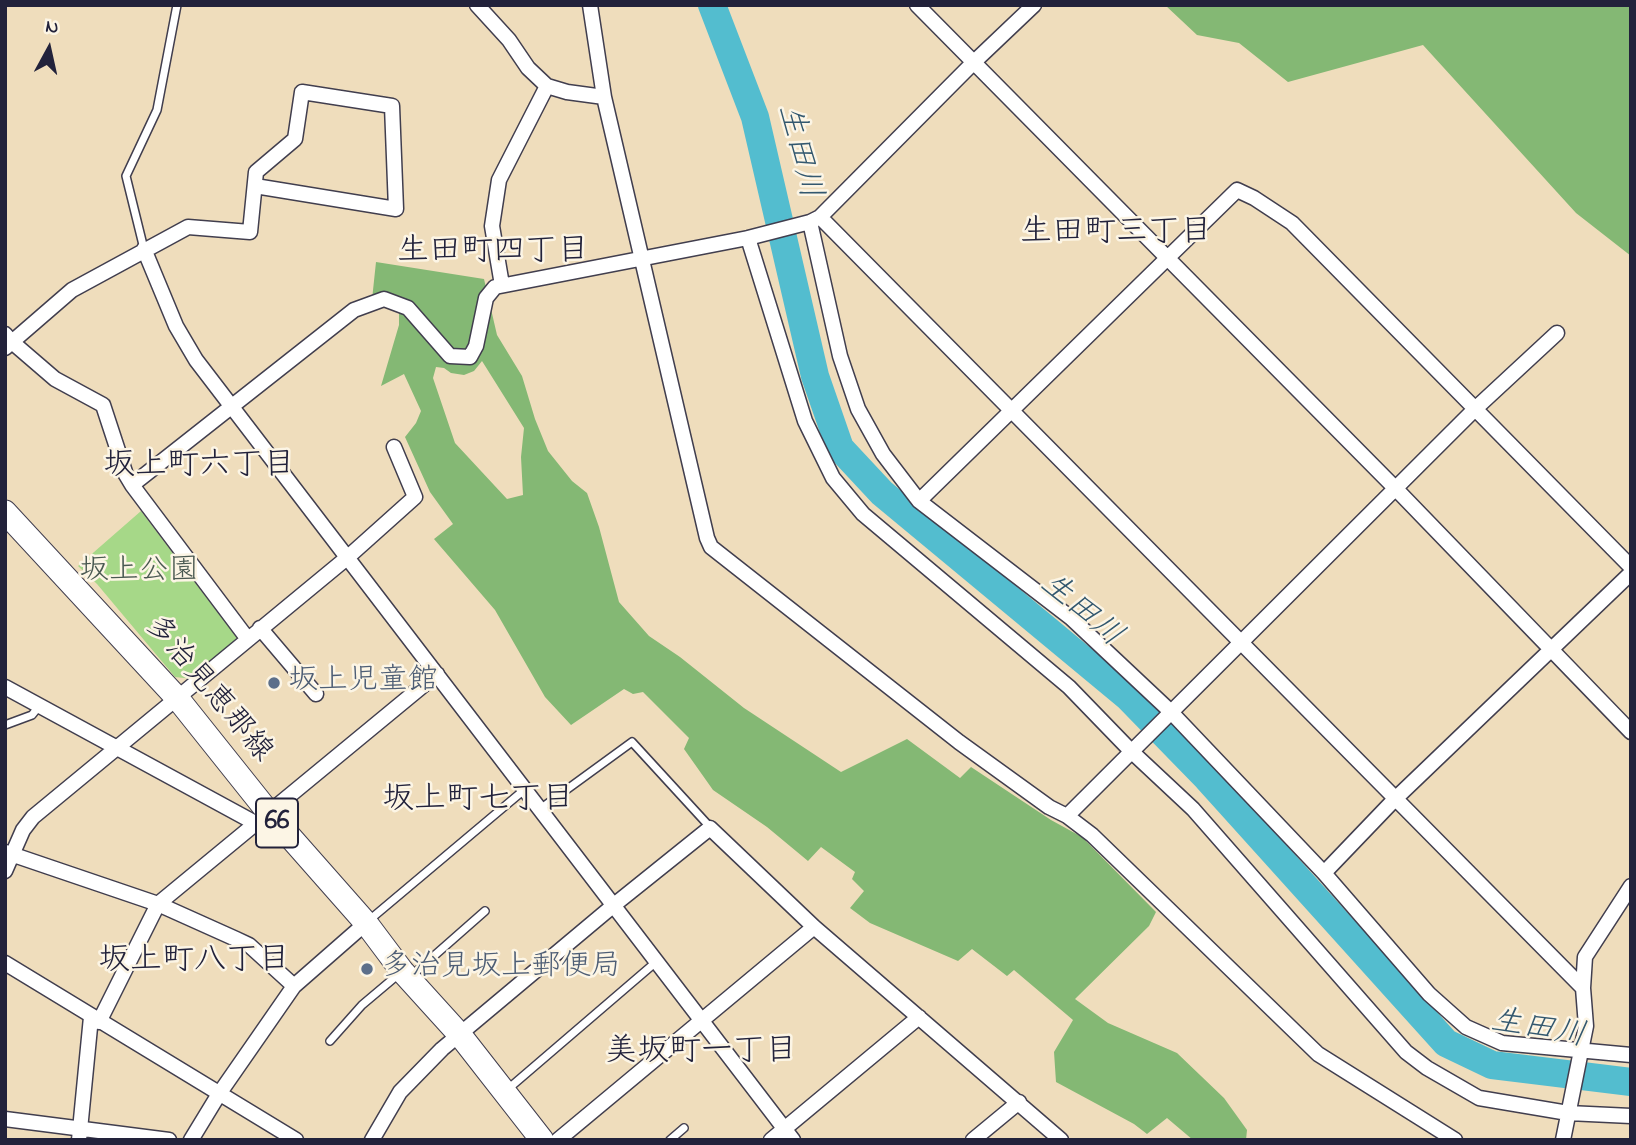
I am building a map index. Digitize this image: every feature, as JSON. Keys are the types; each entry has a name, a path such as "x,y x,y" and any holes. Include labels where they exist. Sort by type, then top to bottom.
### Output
{"main road":[{"name":"多治見恵那線","path":"10,525 178,699 263,819 366,923 406,974 460,1035 542,1140"}],"street":[{"path":"477,5 509,40 528,68 547,86 567,92 604,97"},
{"path":"590,5 604,97 711,547 959,742 1092,835 1318,1054 1455,1140"},
{"path":"917,5 1397,490 1631,732"},
{"path":"132,485 354,310 383,299 408,308 450,356 470,357 476,346 486,298 495,287 748,238 815,220 1034,5"},
{"path":"502,285 492,226 499,180 547,86"},
{"path":"247,638 132,485 126,475 103,405 55,379 7,341 72,290 188,227 250,232 256,172 295,139 302,92 392,106 396,209 255,186"},
{"path":"919,501 1237,190 1292,223 1631,570 1394,800 1324,873"},
{"path":"815,220 1013,411 1394,800 1583,988"},
{"path":"815,220 840,356 858,409 883,454 919,501 1072,618 1170,711 1324,873 1429,994 1466,1027 1502,1043 1631,1055"},
{"path":"748,238 805,422 834,478 863,514 1069,687 1193,809 1406,1052 1427,1068 1479,1098 1568,1113 1631,1116"},
{"path":"144,249 176,326 195,360 789,1134"},
{"path":"1067,816 1170,711 1397,490 1475,409 1557,333"},
{"path":"5,871 9,853 33,817 348,557 415,497 394,447"},
{"path":"260,628 316,694"},
{"path":"80,1134 95,1019 158,904 437,674"},
{"path":"5,687 118,748 263,819"},
{"path":"372,1140 400,1092 442,1049 710,828 814,927 1061,1140"},
{"path":"9,853 158,904 249,945 294,986"},
{"path":"1563,1140 1586,1026 1583,988 1585,957 1631,886"},
{"path":"191,1140 219,1094 294,986 366,923"},
{"path":"558,1140 814,927"},
{"path":"5,963 296,1140"},
{"path":"771,1140 789,1134 919,1017"},
{"path":"973,1140 1019,1102"},
{"path":"5,1119 80,1134 169,1140"}],"lane":[{"path":"144,249 126,176 157,110 177,5"},
{"path":"5,725 32,715 40,705"},
{"path":"540,809 632,742 710,828"},
{"path":"366,923 525,789"},
{"path":"330,1041 362,1005 485,911"},
{"path":"504,1093 657,962"},
{"path":"670,1140 684,1128"}],"green space":[{"path":"1165,5 1631,5 1631,256 1576,213 1423,45 1288,82 1239,43 1197,35"},
{"path":"376,262 484,279 497,335 522,376 548,451 572,481 587,493 619,602 649,636 744,708 841,772 907,739 960,778 971,767 1051,820 1082,837 1156,912 1149,926 1075,999 1108,1023 1177,1053 1224,1098 1247,1130 1246,1140 1193,1140 1167,1118 1147,1134 1134,1124 1056,1082 1054,1052 1073,1020 1014,970 1007,976 972,949 958,961 870,923 850,908 864,891 852,879 855,872 821,847 808,861 767,827 713,790 684,749 689,738 643,692 633,694 624,689 571,725 545,697 495,610 434,539 453,524 430,492 405,437 421,411 404,374 381,386 399,325 399,309 371,309","holes":["482,361 524,428 521,457 523,495 507,499 455,443 433,378 436,367 464,375 474,371"]},
{"name":"坂上公園","path":"141,511 237,638 193,679 175,677 97,584 78,566"}],"waterway":[{"name":"生田川","path":"712,5 755,117 815,376 840,448 882,493 1128,697 1207,778 1446,1043 1492,1065 1631,1082"}],"place":[{"name":"坂上児童館","path":"274,683"},
{"name":"多治見坂上郵便局","path":"367,969"}],"district":[{"name":"生田町三丁目","path":"1116,235"},
{"name":"生田町四丁目","path":"493,254"},
{"name":"坂上町六丁目","path":"199,468"},
{"name":"坂上町七丁目","path":"478,802"},
{"name":"坂上町八丁目","path":"194,963"},
{"name":"美坂町一丁目","path":"701,1054"}]}
